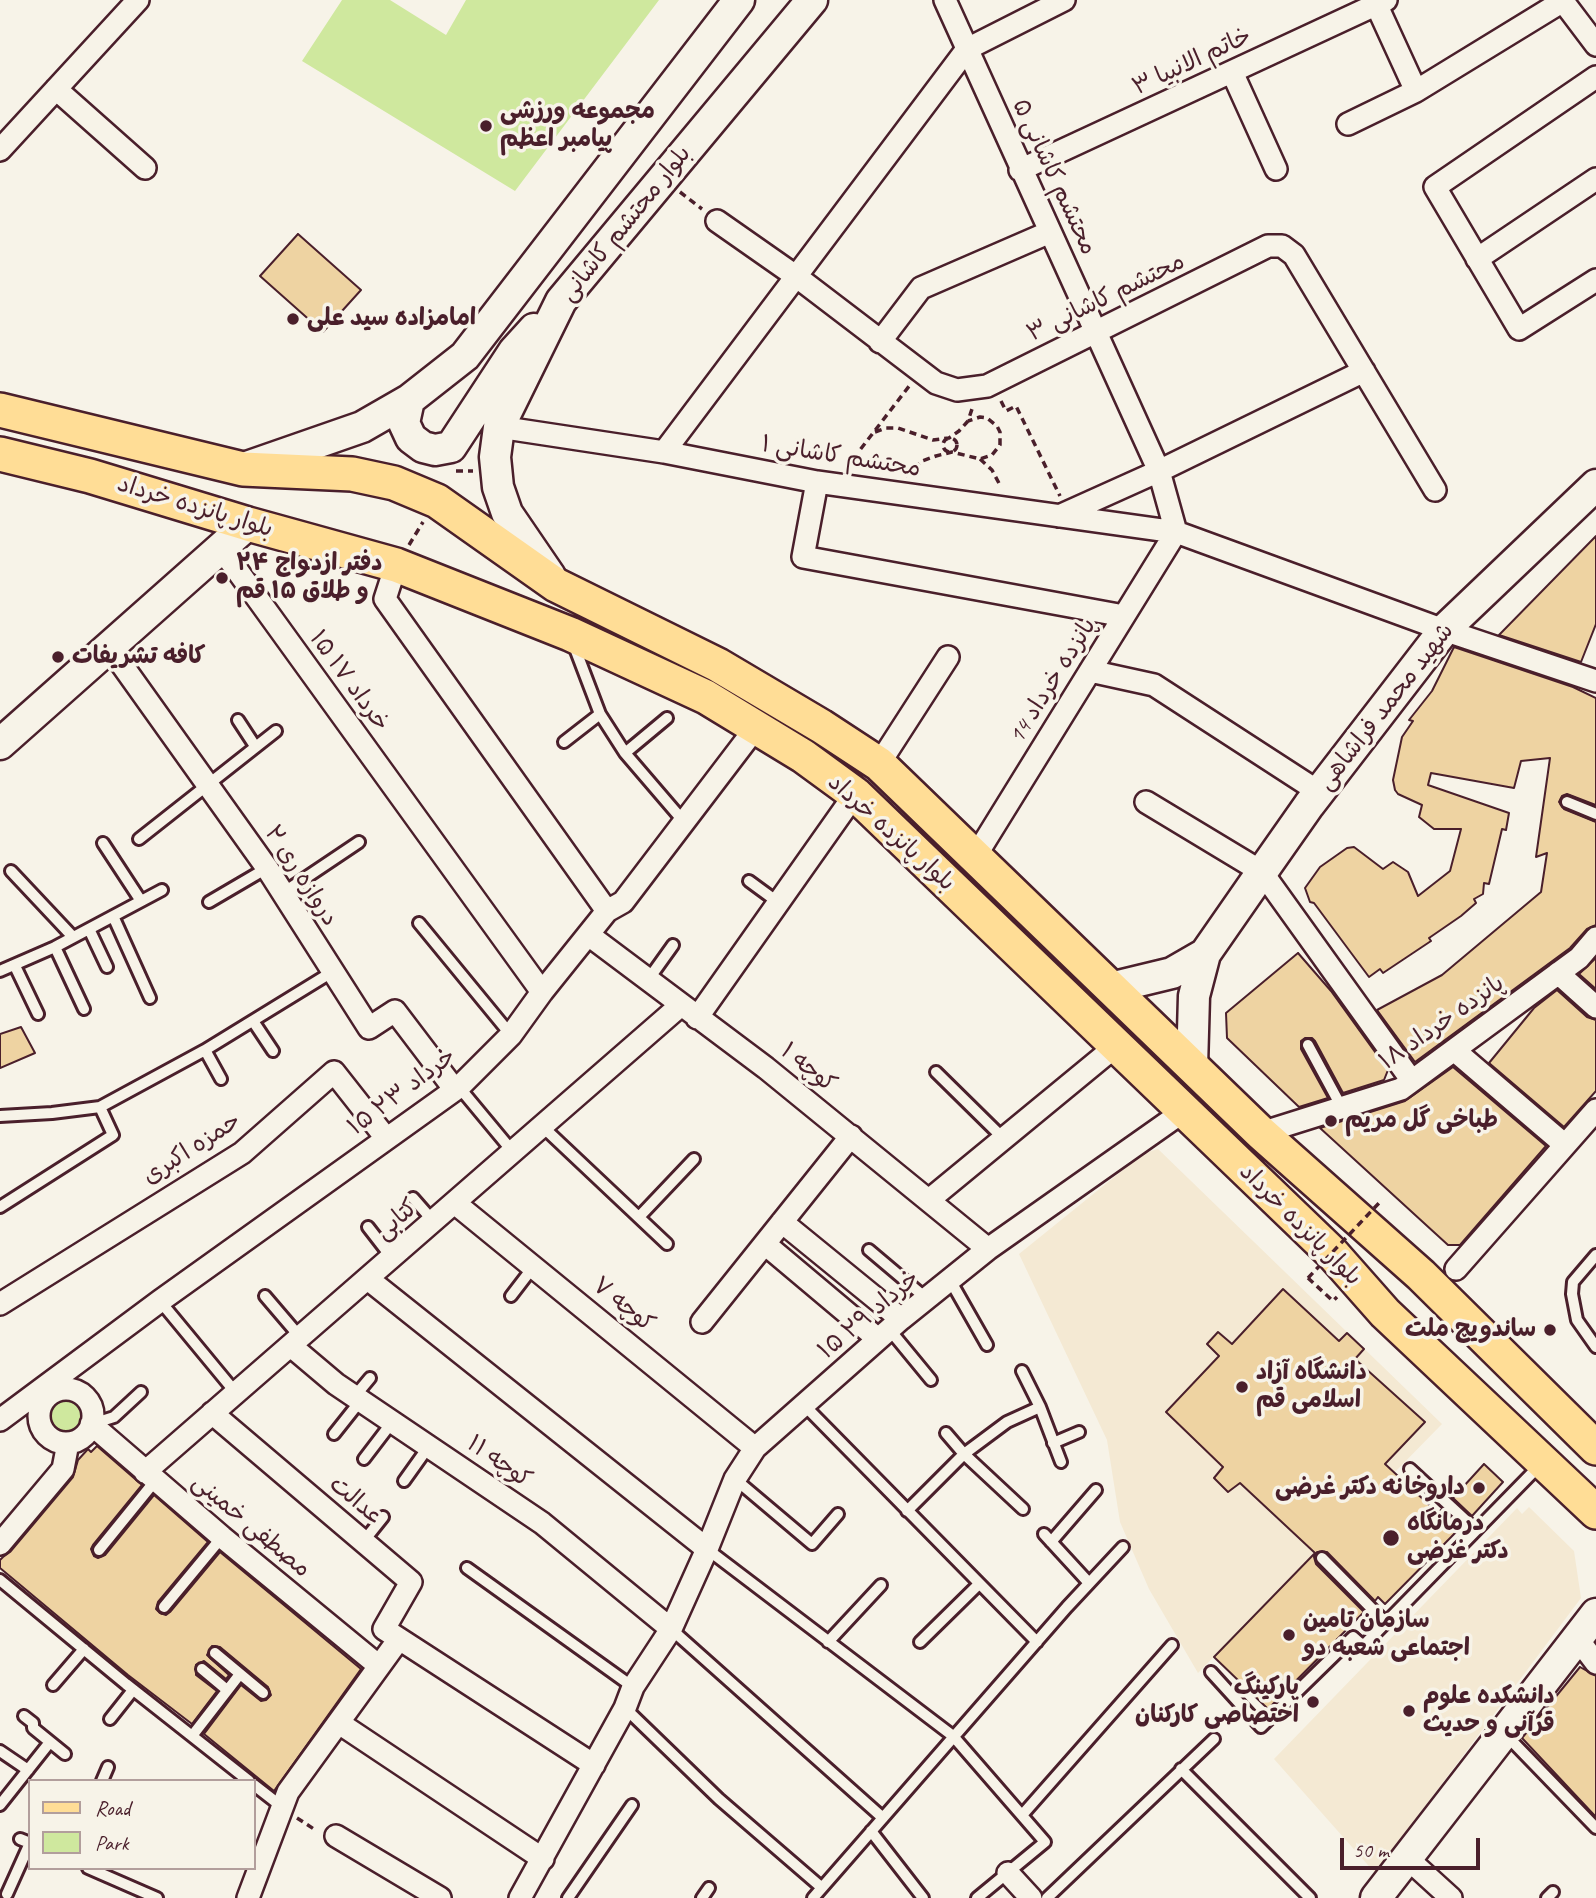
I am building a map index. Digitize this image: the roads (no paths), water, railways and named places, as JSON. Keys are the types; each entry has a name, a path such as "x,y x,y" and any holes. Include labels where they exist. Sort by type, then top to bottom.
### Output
{"main road":[{"name":"بلوار محتشم کاشانی","path":"243,468 362,427 408,400 465,356 739,0"},
{"name":"بلوار محتشم کاشانی","path":"556,585 507,513 498,486 496,464 499,427 561,301 812,0"},
{"path":"408,400 404,423 411,438 423,447 435,450 451,447 514,351 561,301"},
{"name":"بلوار پانزده خرداد","path":"0,410 243,468 352,474 394,483 437,501 556,585 718,664 821,726 879,764 1261,1133 1421,1275 1593,1440"},
{"name":"بلوار پانزده خرداد","path":"0,454 90,475 248,524 396,565 570,634 706,697 757,726 855,794 1332,1253 1385,1313 1596,1511"},
{"name":"شهید محمد فراشاهی","path":"1205,954 1318,792 1444,630 1596,485"},
{"path":"0,744 248,524"},
{"path":"1110,988 1171,973 1205,954"},
{"path":"1192,1067 1194,996 1205,954"},
{"path":"1385,1313 1399,1317 1412,1313 1422,1302 1426,1288 1421,1275"},
{"path":"1436,1361 1429,1348 1430,1334 1439,1323 1452,1318 1466,1320"},
{"path":"1376,1898 1596,1614"}],"street":[{"path":"0,150 138,0"},
{"name":"محتشم کاشانی ۵","path":"945,0 1159,471 1175,532"},
{"path":"664,452 967,49 1064,0"},
{"path":"1348,124 1416,91 1562,1 1596,45"},
{"path":"1381,3 1416,91"},
{"name":"خاتم الانبیا ۳","path":"1020,170 1381,3"},
{"path":"1231,72 1276,169"},
{"path":"1596,77 1435,187 1519,329 1596,280"},
{"path":"55,89 145,169"},
{"path":"1477,258 1596,179"},
{"name":"محتشم کاشانی ۳","path":"717,221 797,276 936,383 957,390 987,386 1268,246 1282,246 1294,255 1435,490"},
{"path":"880,342 921,288 1050,232"},
{"path":"1055,507 1159,471 1364,372"},
{"name":"محتشم کاشانی ۱","path":"499,427 664,452 817,482 1055,507 1175,532 1444,630 1596,681"},
{"path":"817,482 803,557 1124,616"},
{"name":"پانزده خرداد 14","path":"975,857 1175,532"},
{"name":"۱۵ خرداد ۱۷","path":"221,548 542,992"},
{"path":"396,565 385,599 607,911"},
{"name":"دروازه ری ۲","path":"110,648 267,868 369,1028 395,1011 457,1089"},
{"path":"879,764 948,657"},
{"path":"1090,671 1154,685 1318,792"},
{"name":"۱۵ خرداد ۲۳","path":"0,1420 46,1392 160,1301 457,1089 511,1035 607,911 623,902 757,726"},
{"name":"کتابی","path":"150,1476 212,1413 543,1127 689,1012 779,902 855,794"},
{"path":"1146,802 1262,872 1412,1081"},
{"name":"کوچه ۱","path":"590,936 766,1068 988,1250"},
{"name":"پانزده خرداد ۱۸","path":"1261,1133 1401,1089 1579,958 1596,937"},
{"path":"1558,973 1596,1007"},
{"path":"929,1200 1116,1046"},
{"path":"1454,1050 1565,1145"},
{"name":"حمزه اکبری","path":"0,1304 242,1153 334,1072 386,1138"},
{"path":"1456,1269 1596,1110"},
{"name":"۱۵ خرداد ۲۹","path":"520,1898 594,1765 633,1687 671,1629 735,1479 755,1448 890,1329 988,1250 1184,1111"},
{"path":"702,1322 851,1136"},
{"name":"کوچه ۷","path":"456,1204 755,1448"},
{"path":"782,1222 890,1329"},
{"path":"765,1244 890,1329"},
{"path":"368,1279 707,1549"},
{"name":"کوچه ۱۱","path":"295,1341 336,1384 542,1523 671,1629"},
{"path":"65,1389 83,1395 92,1410 91,1424 84,1436 68,1443 52,1439 41,1426 40,1410 46,1392 65,1389"},
{"name":"عدالت","path":"212,1413 411,1582 384,1629 399,1639"},
{"name":"مصطفی خمینی","path":"91,1424 222,1537 379,1666"},
{"path":"0,1544 63,1469 68,1443"},
{"path":"1577,1638 1596,1662"},
{"path":"253,1886 288,1792 399,1639 594,1765"},
{"path":"339,1723 543,1858"},
{"path":"336,1836 440,1898"},
{"path":"1406,1858 1451,1898"},
{"path":"1008,1873 1031,1898"}],"lane":[{"path":"570,634 600,715 625,753 685,823"},
{"path":"564,742 600,715"},
{"path":"625,753 667,718"},
{"path":"238,720 255,746"},
{"path":"139,839 276,730"},
{"path":"1567,802 1596,814"},
{"path":"283,893 359,842"},
{"path":"103,843 141,901"},
{"path":"209,902 267,868"},
{"path":"11,871 73,937"},
{"path":"749,881 779,902"},
{"path":"0,971 55,947 162,890"},
{"path":"113,916 150,998"},
{"path":"419,923 511,1035"},
{"path":"89,929 107,967"},
{"path":"648,980 673,945"},
{"path":"55,947 84,1009"},
{"path":"15,966 38,1014"},
{"path":"0,1116 100,1107 205,1050 331,972"},
{"path":"253,1021 273,1051"},
{"path":"1308,1045 1342,1108"},
{"path":"205,1050 221,1079"},
{"path":"936,1072 1004,1139"},
{"path":"457,1089 514,1153"},
{"path":"0,1207 113,1135 100,1107"},
{"path":"543,1127 667,1244"},
{"path":"639,1217 694,1158"},
{"path":"413,1198 435,1222"},
{"path":"368,1227 393,1258"},
{"path":"869,1250 928,1299"},
{"path":"1596,1255 1573,1282 1572,1294 1577,1320 1596,1348"},
{"path":"511,1296 534,1266"},
{"path":"950,1280 987,1345"},
{"path":"265,1296 295,1341"},
{"path":"160,1301 236,1392"},
{"path":"890,1329 931,1380"},
{"path":"1022,1371 1040,1406 1061,1462"},
{"path":"334,1434 370,1378"},
{"path":"91,1424 114,1417 141,1392"},
{"path":"804,1405 1037,1642"},
{"path":"907,1511 964,1454 1007,1422 1040,1406"},
{"path":"364,1459 394,1421"},
{"path":"946,1433 964,1454 1023,1509"},
{"path":"1054,1443 1079,1433"},
{"path":"404,1481 429,1446"},
{"path":"1211,1672 1261,1727 1353,1637 1363,1646 1543,1461"},
{"path":"1410,1469 1476,1530"},
{"path":"99,1550 150,1476"},
{"path":"735,1479 812,1544 838,1514"},
{"path":"1089,1583 1048,1538 1096,1490"},
{"path":"363,1542 383,1517"},
{"path":"164,1607 222,1537"},
{"path":"813,1898 953,1736 1123,1547"},
{"path":"707,1549 953,1736 1045,1842 977,1898"},
{"path":"1322,1558 1386,1623"},
{"path":"467,1568 633,1687"},
{"path":"0,1580 246,1779"},
{"path":"920,1642 979,1584"},
{"path":"828,1642 881,1585"},
{"path":"671,1629 883,1818"},
{"path":"1023,1814 1172,1645"},
{"path":"53,1685 84,1649"},
{"path":"215,1653 263,1693"},
{"path":"202,1669 227,1689"},
{"path":"192,1736 240,1674"},
{"path":"110,1719 133,1690"},
{"path":"625,1707 719,1799 821,1887"},
{"path":"24,1716 33,1723 33,1728 65,1754"},
{"path":"1504,1733 1596,1828"},
{"path":"1046,1898 1214,1739"},
{"path":"0,1805 50,1742"},
{"path":"0,1751 28,1770"},
{"path":"103,1779 108,1767"},
{"path":"1181,1769 1310,1898"},
{"path":"256,1786 281,1806"},
{"path":"568,1898 632,1805"},
{"path":"871,1831 923,1898"},
{"path":"7,1894 25,1841"},
{"path":"93,1870 157,1898"},
{"path":"702,1898 709,1888"}],"place":[{"name":"مجموعه ورزشی پیامبر اعظم","path":"486,126"},
{"name":"امامزاده سید علی","path":"293,319"},
{"name":"دفتر ازدواج ۲۴ و طلاق ۱۵ قم","path":"222,578"},
{"name":"کافه تشریفات","path":"58,657"},
{"name":"طباخی گل مریم","path":"1331,1121"},
{"name":"ساندویچ ملت","path":"1550,1330"},
{"name":"دانشگاه آزاد اسلامی قم","path":"1242,1387"},
{"name":"داروخانه دکتر غرضی","path":"1479,1488"},
{"name":"درمانگاه دکتر غرضی","path":"1391,1538"},
{"name":"سازمان تامین اجتماعی شعبه دو","path":"1289,1635"},
{"name":"پارکینگ اختصاصی کارکنان","path":"1313,1702"},
{"name":"دانشکده علوم قرآنی و حدیث","path":"1409,1711"}]}
